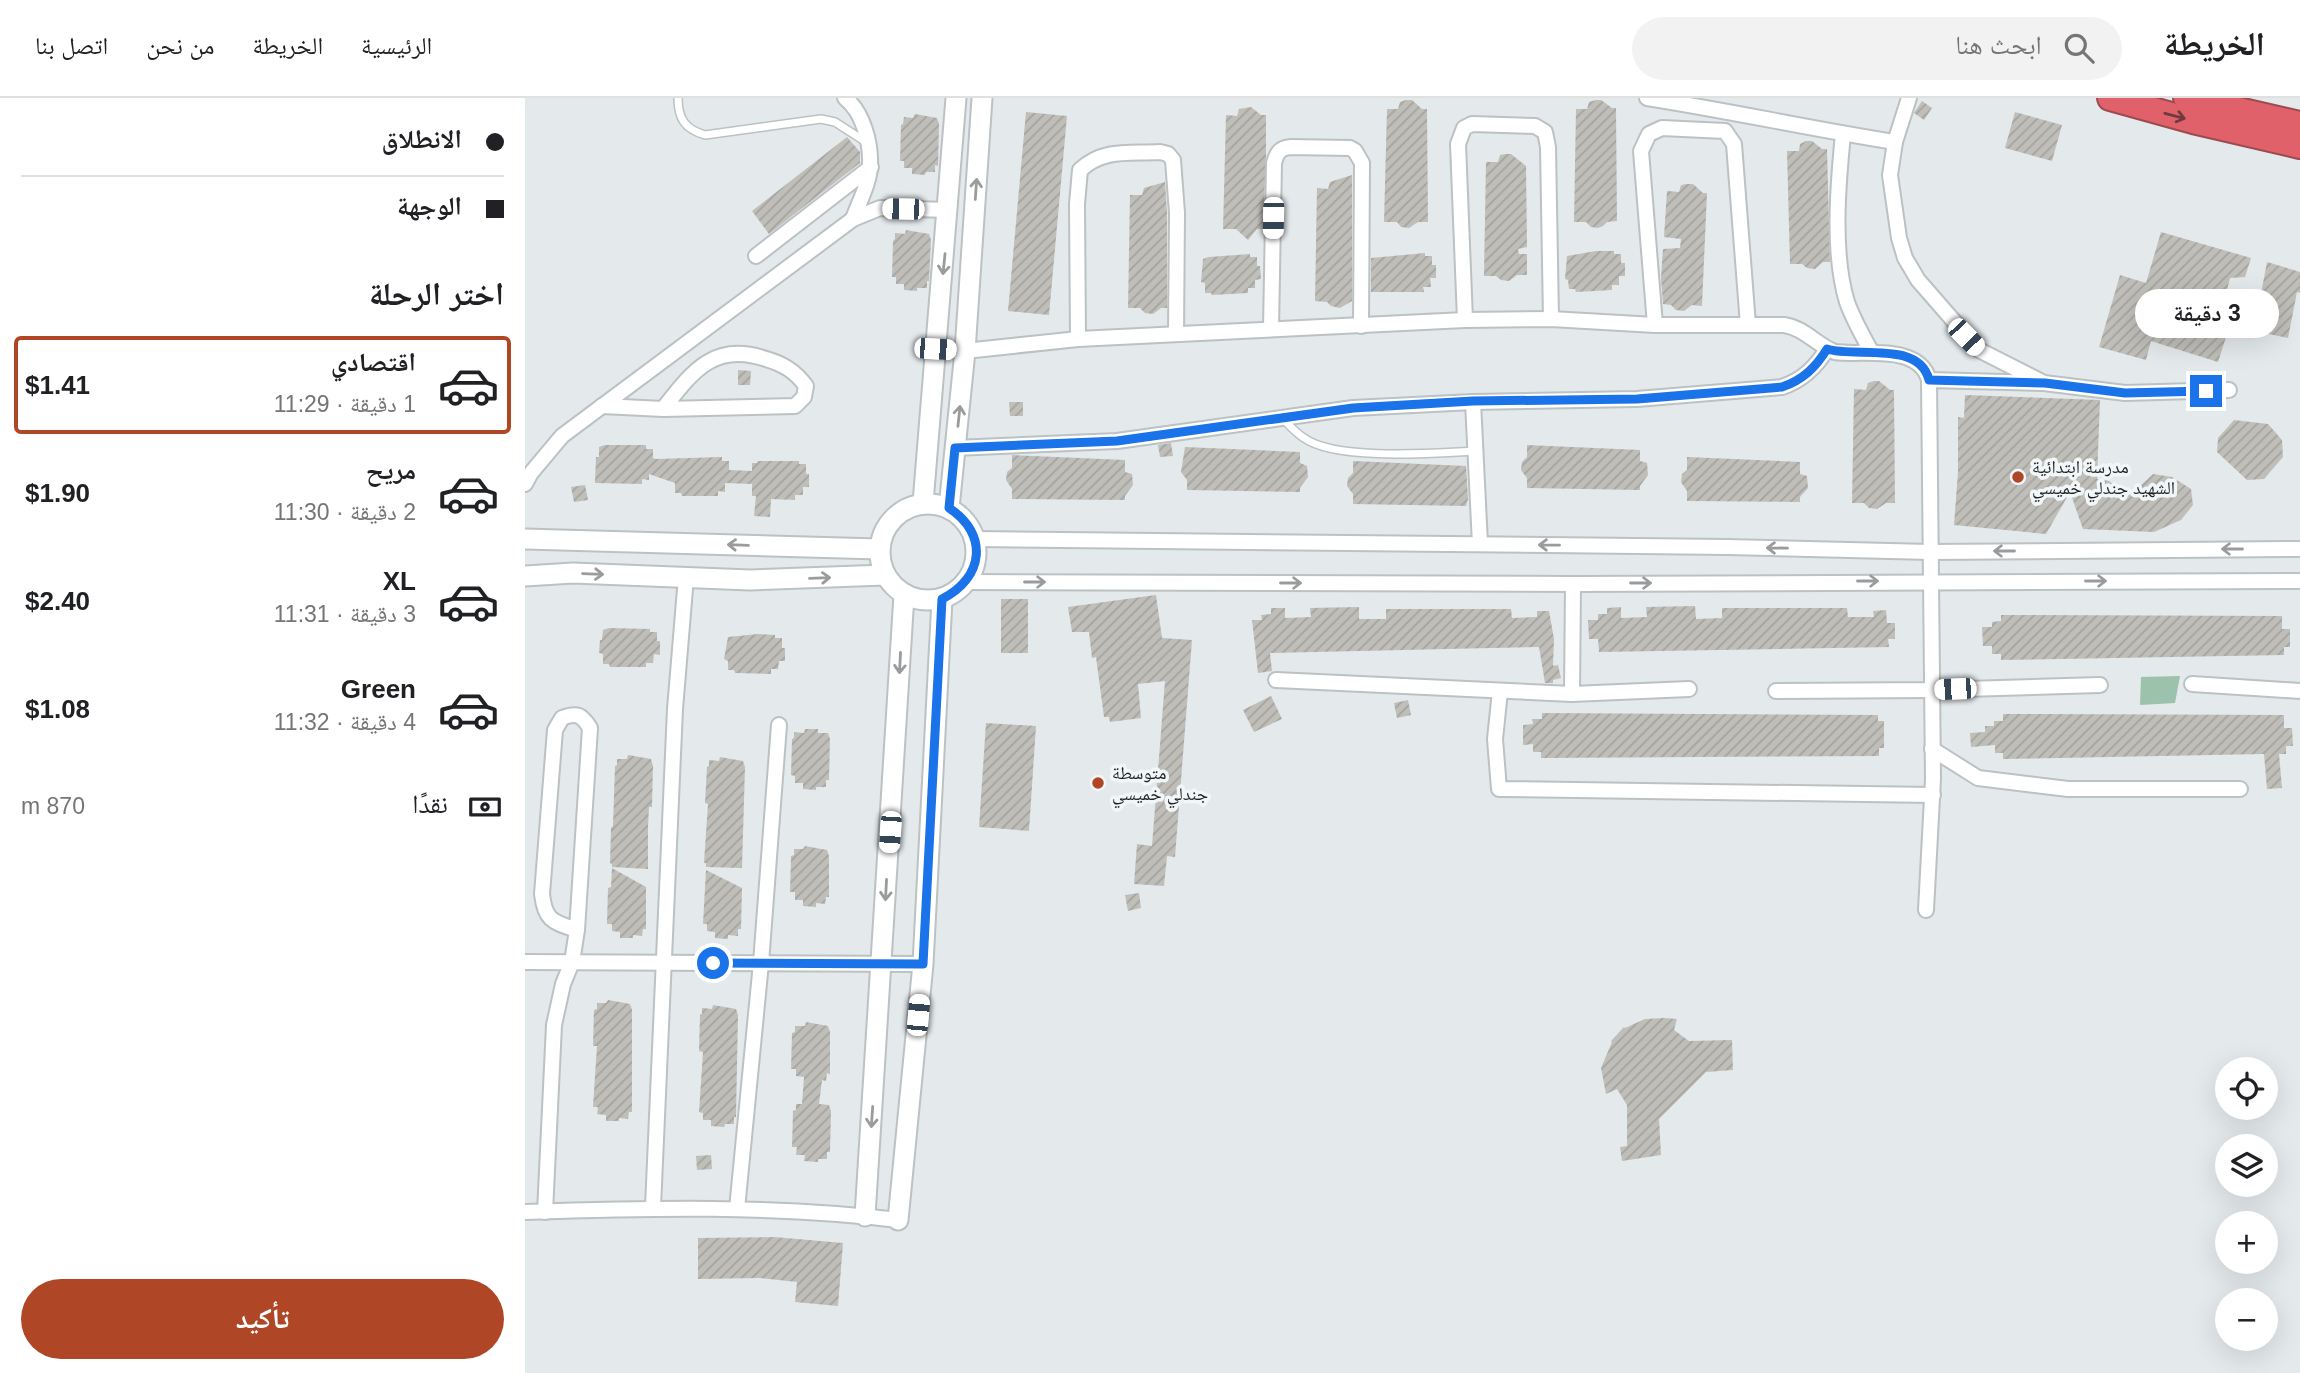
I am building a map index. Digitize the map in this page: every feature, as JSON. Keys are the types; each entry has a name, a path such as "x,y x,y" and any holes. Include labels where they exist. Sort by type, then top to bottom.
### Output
{"highway":[{"path":"2109,98 2300,146"},
{"path":"2186,98 2300,124"}],"street":[{"path":"845,98 860,118 869,144 870,167 853,219"},
{"path":"923,503 956,98"},
{"path":"949,508 965,351 982,98"},
{"path":"1647,98 1895,142"},
{"path":"1909,98 1895,142 1890,174 1899,238 1905,258 1918,280 1979,350 2045,383"},
{"path":"1465,320 1458,144 1464,128 1472,124 1535,126 1545,132 1548,147 1551,319"},
{"path":"1655,325 1641,150 1649,134 1662,128 1725,131 1734,144 1748,325"},
{"path":"1843,134 1838,186 1840,265 1847,300 1871,351"},
{"path":"1271,329 1274,163 1277,152 1291,147 1350,148 1362,163 1361,326"},
{"path":"1078,340 1077,204 1080,170 1095,157 1106,155 1160,152 1168,154 1173,160 1177,213 1175,334"},
{"path":"756,256 870,167"},
{"path":"525,484 562,436 853,219 880,208 948,210"},
{"path":"935,349 965,351 1078,340 1271,329 1551,319 1655,325 1793,326 1809,334 1827,349 1843,353 1887,352 1915,362 1924,369 1929,380 1933,795 1926,910"},
{"path":"955,448 1117,441 1353,408 1473,401 1637,399 1782,387 1806,375 1827,349"},
{"path":"602,406 663,409 795,405 804,397 806,386 784,365 758,356 727,353 704,364 687,379 663,409"},
{"path":"1929,380 2045,383 2125,393 2229,390"},
{"path":"1473,401 1480,544"},
{"path":"923,503 949,508 969,526 975,539 977,554 974,569 967,582 942,599 929,601 904,595 885,575 880,562 882,534 898,513 910,506 923,503"},
{"path":"525,539 879,549"},
{"path":"975,539 1930,552 2300,549"},
{"path":"525,576 573,573 750,580 885,575"},
{"path":"653,1207 675,709 686,578"},
{"path":"967,582 1573,584 2300,581"},
{"path":"1572,694 1573,584"},
{"path":"865,1216 904,595"},
{"path":"525,1212 653,1207 737,1209 898,1220 923,964 942,599"},
{"path":"1276,680 1572,694 1689,689"},
{"path":"2192,684 2300,691"},
{"path":"1776,691 2100,685"},
{"path":"1500,691 1495,739 1499,789 1933,795"},
{"path":"545,1212 554,1025 563,984 572,962 577,930 590,728 583,716 574,713 562,718 555,730 542,894 544,909 550,920 577,930"},
{"path":"737,1209 761,963 779,725"},
{"path":"1932,749 1978,778 2068,789 2240,789"},
{"path":"525,962 923,964"}],"lane":[{"path":"678,98 678,111 684,123 691,130 705,135 821,119 835,122 869,144"},
{"path":"1283,419 1304,439 1318,445 1372,454 1475,452"}],"green space":[{"path":"2180,676 2175,703 2140,705 2141,677"}],"building":[{"path":"1412,100 1422,109 1427,109 1428,222 1418,222 1409,228 1401,227 1397,222 1384,222 1387,109 1398,109 1400,102"},
{"path":"1596,100 1616,108 1617,221 1607,222 1598,228 1591,227 1586,222 1574,222 1576,109 1587,109 1589,102"},
{"path":"1922,101 1932,108 1924,120 1914,113"},
{"path":"1251,107 1261,115 1266,115 1266,156 1263,229 1257,229 1248,240 1236,229 1223,229 1226,115 1237,116 1239,109"},
{"path":"1026,112 1067,116 1049,315 1008,311"},
{"path":"2015,112 2062,125 2052,161 2005,148"},
{"path":"915,114 937,118 939,124 938,166 935,165 935,172 926,172 925,175 912,174 912,168 904,168 904,161 900,161 901,125 904,117 913,118"},
{"path":"847,137 860,152 860,163 769,234 752,211"},
{"path":"1812,141 1822,149 1827,149 1830,262 1823,262 1815,269 1802,264 1790,264 1787,151 1799,151 1800,144"},
{"path":"1511,154 1526,166 1527,247 1518,249 1519,254 1527,254 1527,275 1517,275 1509,281 1496,276 1484,276 1486,162 1498,162 1500,155"},
{"path":"1352,175 1352,301 1340,308 1327,302 1315,301 1317,188 1328,189 1330,182"},
{"path":"1165,182 1167,308 1161,308 1153,314 1145,313 1140,308 1128,308 1130,195 1142,195 1144,188"},
{"path":"1693,184 1703,193 1707,193 1702,306 1692,305 1684,311 1663,304 1663,249 1680,248 1681,239 1664,237 1667,191 1679,192 1681,185"},
{"path":"906,230 929,234 931,240 929,281 927,288 917,288 917,291 904,290 904,284 896,284 896,277 892,277 895,233 905,234"},
{"path":"2161,232 2251,258 2245,277 2230,278 2223,306 2235,309 2218,362 2151,341 2146,360 2099,347 2120,275 2146,283"},
{"path":"1614,251 1614,254 1621,254 1621,263 1625,263 1625,276 1619,276 1619,285 1612,285 1612,290 1576,292 1575,289 1569,289 1568,280 1565,279 1567,256"},
{"path":"1425,253 1425,256 1432,256 1432,265 1436,265 1436,278 1430,278 1431,287 1423,287 1424,292 1371,292 1371,258"},
{"path":"1250,254 1250,257 1257,257 1257,266 1260,266 1261,279 1255,280 1255,288 1248,288 1248,293 1205,293 1205,283 1201,282 1203,259"},
{"path":"2267,262 2300,272 2300,293 2297,292 2288,338 2254,331"},
{"path":"738,370 751,371 750,385 738,385"},
{"path":"1874,381 1894,390 1895,503 1886,503 1877,509 1869,508 1864,503 1852,503 1854,389 1866,390 1868,383"},
{"path":"1965,395 2100,400 2097,479 2109,481 2123,492 2138,488 2153,474 2172,477 2191,489 2193,505 2181,520 2154,532 2083,529 2070,492 2046,534 1954,525 1958,417 1964,418"},
{"path":"1009,402 1023,402 1023,416 1010,416"},
{"path":"2234,420 2268,424 2282,440 2283,457 2264,479 2247,480 2217,452 2218,438"},
{"path":"1171,443 1173,456 1160,457 1158,445"},
{"path":"646,445 646,449 653,449 653,458 656,459 722,457 722,461 729,461 729,470 752,471 752,463 758,461 799,461 799,464 806,464 809,487 803,487 803,495 795,495 795,500 771,499 770,517 754,516 756,496 752,496 752,484 725,483 725,492 718,491 718,496 682,496 681,493 675,493 675,483 649,474 649,480 642,479 642,484 595,483 596,457 599,457 599,447"},
{"path":"1527,445 1640,450 1640,461 1647,463 1648,475 1640,490 1527,488 1527,478 1521,470 1522,462 1527,457"},
{"path":"1185,447 1300,452 1300,463 1307,466 1308,477 1300,492 1187,490 1187,480 1181,472"},
{"path":"1012,455 1125,460 1125,472 1132,474 1133,485 1125,500 1012,499 1012,489 1006,480 1007,472 1012,468"},
{"path":"1687,457 1800,462 1800,474 1807,476 1808,488 1800,497 1800,502 1687,501 1687,491 1681,482 1682,474 1687,470"},
{"path":"1353,461 1466,466 1466,506 1353,504 1353,494 1347,486 1348,478 1353,473"},
{"path":"585,485 588,500 574,502 571,487"},
{"path":"1156,595 1162,638 1192,640 1175,857 1167,856 1164,886 1134,884 1137,844 1152,846 1165,681 1138,684 1141,718 1110,722 1109,717 1104,717 1096,657 1092,658 1089,632 1072,632 1068,607"},
{"path":"1001,599 1028,599 1028,653 1001,653"},
{"path":"1695,606 1696,619 1722,618 1722,608 1847,608 1848,617 1874,617 1873,611 1886,610 1887,623 1895,623 1895,639 1888,639 1889,647 1599,652 1598,639 1589,639 1588,620 1598,620 1598,614 1607,614 1607,608 1621,607 1621,618 1647,617 1646,607"},
{"path":"1359,607 1359,619 1386,619 1386,609 1511,609 1512,618 1537,617 1537,611 1549,611 1554,639 1553,666 1558,665 1561,678 1553,680 1553,683 1545,683 1539,647 1270,653 1272,671 1258,673 1252,620 1262,620 1261,615 1271,614 1271,608 1285,608 1285,618 1311,617 1310,608"},
{"path":"2001,615 2282,616 2282,629 2290,629 2290,647 2284,647 2284,655 2001,660 2001,654 1992,654 1992,646 1983,646 1982,627 1992,627 1992,622 2001,621"},
{"path":"650,629 650,632 657,632 660,655 654,654 653,663 646,663 646,667 610,667 609,664 603,664 603,654 599,653 600,640 603,630"},
{"path":"758,634 782,638 785,661 779,661 778,669 771,669 771,674 735,673 734,670 728,670 728,661 724,659 728,637"},
{"path":"1271,696 1282,719 1254,732 1243,710"},
{"path":"1408,700 1411,715 1397,718 1394,703"},
{"path":"1542,713 1878,715 1878,721 1884,721 1884,748 1879,748 1879,756 1541,758 1541,752 1533,752 1533,744 1523,745 1523,725 1533,724 1532,719 1542,719"},
{"path":"2003,714 2284,715 2284,728 2292,728 2293,746 2286,746 2286,754 2279,754 2282,788 2267,789 2264,754 2003,759 2003,753 1995,753 1995,745 1971,747 1970,733 1985,732 1985,726 1994,726 1994,721 2003,721"},
{"path":"986,723 1036,726 1029,831 979,827"},
{"path":"805,729 818,729 818,733 828,733 830,739 829,780 826,780 826,787 816,787 816,790 803,789 803,783 795,783 795,776 791,775 794,732 804,733"},
{"path":"628,755 651,759 653,766 648,869 612,867 610,863 615,766 617,759 627,759"},
{"path":"720,757 743,761 745,767 742,868 706,867 704,863 708,804 705,803 707,767 709,760 719,761"},
{"path":"805,846 827,850 829,856 829,897 826,897 825,904 816,903 816,907 803,906 803,900 795,900 795,892 790,892 791,856 794,855 794,849 803,849"},
{"path":"612,868 646,887 646,929 643,929 642,936 620,938 620,932 612,931 612,924 607,924 608,888 611,887"},
{"path":"706,870 742,888 741,929 738,929 738,936 728,935 728,939 715,938 715,932 707,931 707,924 703,924"},
{"path":"1139,893 1141,908 1128,911 1125,895"},
{"path":"608,1000 630,1004 632,1010 632,1112 629,1112 628,1119 619,1118 619,1121 606,1121 606,1115 597,1114 598,1107 593,1107 597,1046 593,1046 594,1010 597,1009 597,1003 606,1003"},
{"path":"713,1005 736,1009 738,1015 736,1117 734,1124 725,1124 724,1127 711,1126 711,1120 703,1120 703,1113 699,1112 703,1052 699,1051 700,1015 702,1008 712,1009"},
{"path":"1645,1019 1677,1019 1674,1030 1689,1041 1732,1040 1733,1070 1706,1072 1659,1119 1661,1155 1622,1161 1620,1147 1627,1146 1627,1105 1617,1089 1606,1094 1601,1068 1611,1041 1624,1027"},
{"path":"806,1022 828,1026 830,1032 830,1074 827,1073 826,1081 822,1080 819,1104 829,1105 831,1111 830,1152 827,1152 827,1159 818,1159 818,1162 804,1161 805,1155 796,1155 797,1147 792,1147 793,1111 796,1110 796,1104 802,1104 804,1077 796,1076 796,1069 791,1069 792,1033 795,1032 795,1026 805,1026"},
{"path":"711,1155 712,1169 697,1170 696,1156"},
{"path":"774,1237 843,1243 838,1306 795,1302 797,1282 760,1278 698,1279 698,1238"}],"place":[{"name":"مدرسة ابتدائية الشهيد جندلي خميسي","path":"2018,477"},
{"name":"متوسطة جندلي خميسي","path":"1098,783"}],"route":[{"path":"713,963 923,964 942,599 967,582 974,569 977,554 975,539 969,526 949,508 955,448 1117,441 1353,408 1473,401 1637,399 1782,387 1806,375 1827,349 1843,353 1887,352 1920,365 1929,380 2045,383 2125,393 2206,391"}]}
